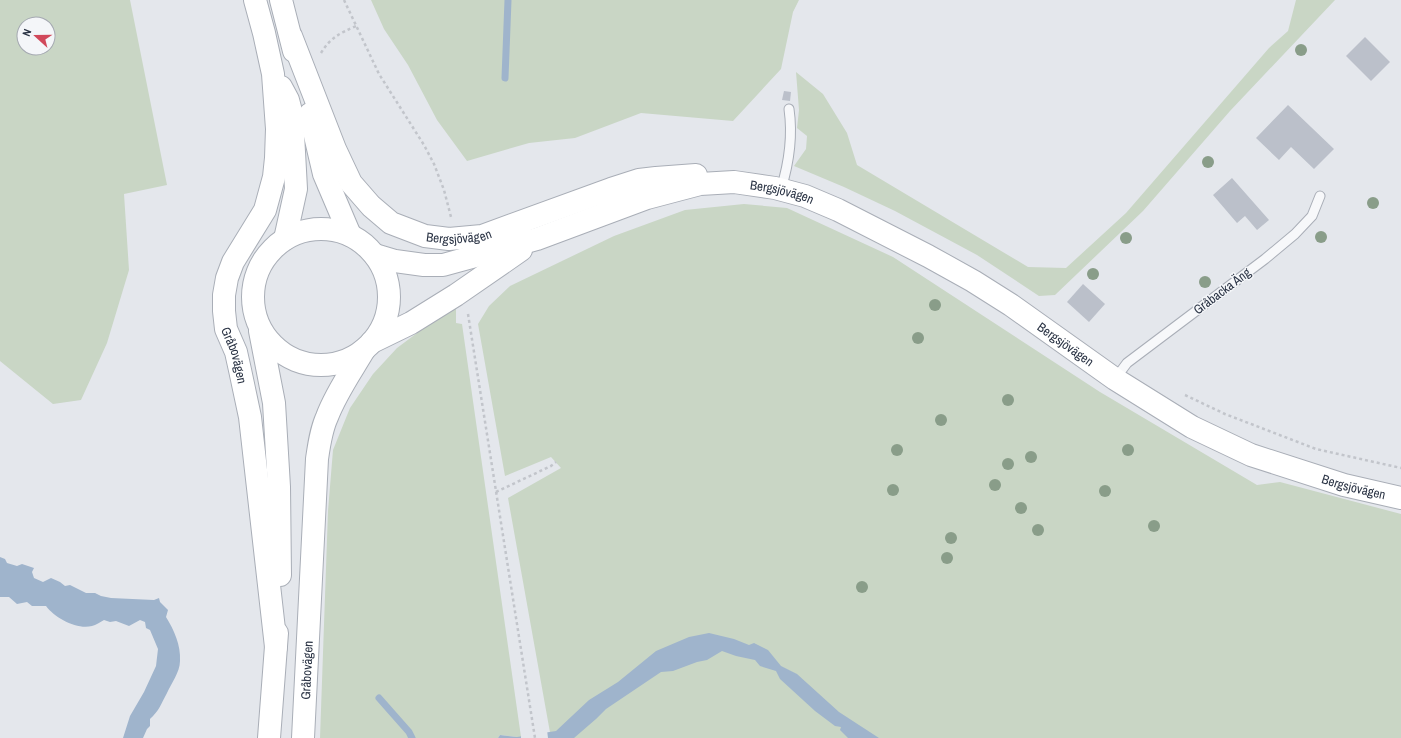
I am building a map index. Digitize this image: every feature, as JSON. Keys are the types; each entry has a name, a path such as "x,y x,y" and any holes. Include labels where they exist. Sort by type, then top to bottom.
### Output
{"main road":[{"name":"Gråbovägen","path":"255,0 273,74 277,129 274,177 265,210 233,262 227,278 224,295 224,311 226,329 236,352 250,417 276,647"},
{"path":"281,0 324,174 350,235"},
{"name":"Bergsjövägen","path":"291,36 335,149 351,183 371,206 391,223 425,236 449,239 482,236 639,180 692,174 721,177 734,182"},
{"name":"Gråbovägen","path":"273,74 288,100 292,115 296,189 285,239"},
{"name":"Bergsjövägen","path":"375,255 395,261 424,266 443,265 537,239 647,198 700,184 734,182 781,189 805,196 838,210 973,281 1011,305 1115,379 1192,427 1251,455 1344,485 1401,498"},
{"name":"Gråbovägen","path":"269,738 280,570 279,488 274,403 260,328 254,312 253,287 261,264 277,244 303,231 322,228 336,230 350,235 367,247 375,255 385,274 389,295 386,316 382,326 336,398 326,418 320,440 317,459 303,738"},
{"name":"Bergsjövägen","path":"368,346 411,323 537,239"},
{"name":"Gråbovägen","path":"260,328 278,350 295,360 314,365 334,364 352,357 368,346"}],"lane":[{"path":"781,189 789,156 791,126 789,109"},
{"name":"Gråbacka Äng","path":"1115,379 1127,363 1296,234 1312,216 1320,196"}],"path":[{"path":"344,0 379,74 424,145 434,164 444,190 451,219"},
{"path":"320,57 326,43 356,26"},
{"path":"468,309 535,738"},
{"path":"1183,394 1225,414 1316,449 1401,468"},
{"path":"496,492 551,466 556,462"}],"green space":[{"path":"0,0 130,0 167,185 124,194 129,270 107,343 81,400 53,404 0,361"},
{"path":"371,0 799,0 793,12 781,69 733,121 641,113 575,138 529,143 467,161 437,120 408,65 384,29"},
{"path":"1296,0 1335,0 1230,111 1143,211 1055,295 1039,296 977,255 895,211 794,166 806,149 807,136 797,128 799,110 796,72 823,94 847,133 857,165 1028,267 1066,268 1126,213 1269,48 1288,31"},
{"path":"744,204 787,208 893,257 1100,392 1257,485 1280,482 1401,514 1401,738 551,738 508,498 561,468 551,457 505,476 478,324 489,306 510,286 614,236 685,210"},
{"path":"456,304 456,323 462,324 521,737 500,735 498,738 320,738 328,511 333,450 350,408 373,374 397,348"}],"water":[{"path":"0,557 5,559 7,563 17,566 22,564 34,568 32,572 34,578 43,582 51,578 65,586 70,585 86,593 95,593 111,598 154,600 159,598 160,602 168,610 166,617 178,643 180,665 160,707 150,719 150,726 143,738 123,738 130,716 144,692 156,666 158,649 150,630 146,628 145,622 140,620 129,626 116,621 110,622 104,620 92,626 86,627 73,625 55,615 46,606 32,606 27,602 17,604 9,597 0,597"},
{"path":"709,633 734,639 749,645 754,643 768,650 781,666 797,674 839,712 879,738 848,738 840,730 841,727 835,726 815,711 780,679 776,671 760,666 755,660 722,651 707,660 673,671 661,672 606,709 574,738 498,738 500,735 517,737 556,731 589,700 618,682 656,651 689,637"}],"pier":[{"path":"547,730 548,738 521,738 521,735"}],"building":[{"path":"1365,37 1390,62 1371,81 1346,56"},
{"path":"784,91 791,92 790,101 782,100"},
{"path":"1288,105 1334,149 1314,169 1291,147 1279,160 1256,138"},
{"path":"1232,178 1269,220 1257,230 1245,216 1237,223 1213,195"},
{"path":"1083,284 1105,304 1089,322 1067,302"}],"waterway":[{"path":"505,78 508,0"},
{"path":"379,698 409,732 412,738"}]}
